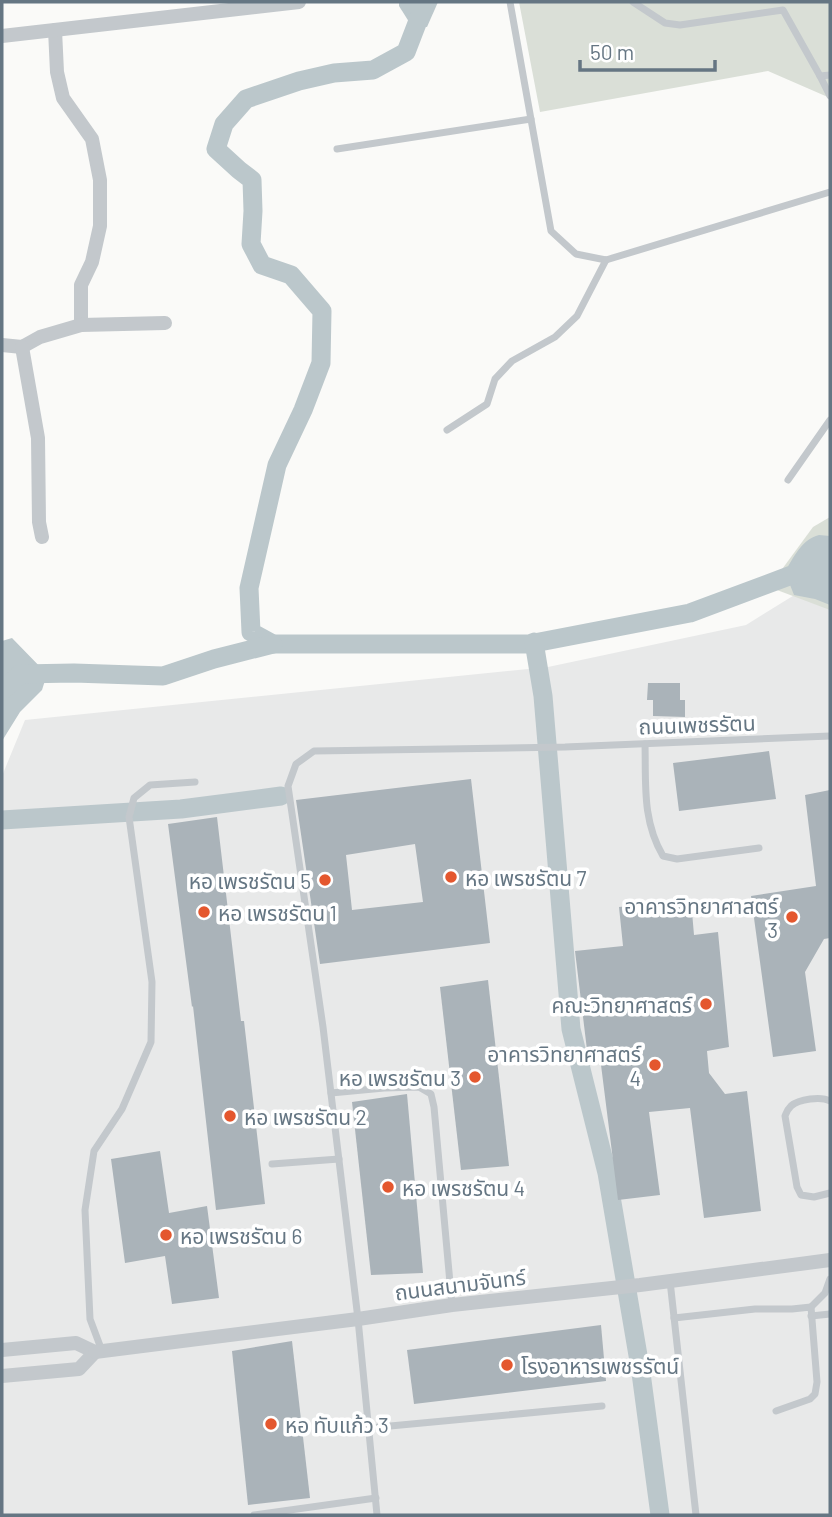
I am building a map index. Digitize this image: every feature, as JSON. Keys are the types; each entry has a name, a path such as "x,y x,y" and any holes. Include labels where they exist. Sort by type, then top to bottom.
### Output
{"street":[{"path":"2,36 299,2"},
{"path":"55,30 57,72 63,98 92,139 100,180 100,226 92,262 81,285 81,325"},
{"path":"2,345 22,347 40,337 81,325 164,323"},
{"path":"22,347 38,438 39,522 42,537"},
{"name":"ถนนสนามจันทร์","path":"2,1350 76,1343 99,1352 452,1305 640,1285 830,1260"},
{"name":"ถนนสนามจันทร์","path":"2,1376 79,1368 99,1352"}],"lane":[{"path":"510,2 551,231 576,254 606,260 830,192"},
{"path":"633,2 665,23 680,25 782,6 830,96"},
{"path":"820,76 830,75"},
{"path":"337,149 531,119"},
{"path":"447,430 487,404 495,379 512,361 555,337 577,316 606,260"},
{"path":"789,480 830,420"},
{"name":"ถนนเพชรรัตน","path":"377,1515 358,1319 323,1027 288,786 296,764 314,751 565,747 830,736"},
{"path":"645,744 647,813 653,839 663,856 677,859 759,848"},
{"path":"99,1352 90,1319 85,1210 94,1151 122,1109 151,1042 152,982 129,817 134,798 150,785 195,782"},
{"path":"331,1093 419,1087 430,1094 434,1107 452,1305"},
{"path":"830,1101 825,1098 800,1101 789,1108 785,1116 797,1187 801,1195 814,1197 830,1193"},
{"path":"272,1164 339,1159"},
{"path":"776,1412 810,1399 815,1394 817,1382 811,1312 825,1293 830,1279"},
{"path":"670,1281 696,1515"},
{"path":"674,1318 755,1309 792,1309 830,1314"},
{"path":"369,1428 602,1406"},
{"path":"254,1515 376,1498"}],"shaded area":[{"path":"399,2 438,2 427,27 411,25"},
{"path":"519,2 830,2 830,98 768,71 540,112"},
{"path":"830,517 830,610 769,587 813,527"},
{"path":"819,535 830,536 830,605 794,595 785,572 803,545"},
{"path":"830,573 830,1515 2,1515 2,776 25,720 548,667 746,625"},
{"path":"12,638 47,674 42,690 20,712 2,741 2,641"}],"building":[{"path":"648,683 680,683 680,700 685,700 685,717 653,716 653,700 647,700"},
{"path":"769,751 776,799 679,811 673,763"},
{"name":"หอ เพรชรัตน 7","path":"471,779 490,943 320,964 296,800","holes":["415,844 423,902 352,910 346,855"]},
{"name":"อาคารวิทยาศาสตร์ 3","path":"830,790 830,938 824,939 805,972 816,1051 773,1057 751,896 816,886 805,795"},
{"path":"217,817 265,1204 216,1210 193,1006 168,824"},
{"name":"อาคารวิทยาศาสตร์ 4","path":"691,900 694,935 718,932 729,1047 707,1051 709,1073 725,1094 747,1091 761,1211 704,1218 690,1108 649,1112 660,1195 618,1200 600,1057 588,1058 575,951 623,946 619,907"},
{"name":"หอ เพรชรัตน 3","path":"488,980 509,1166 461,1170 440,987"},
{"name":"หอ เพรชรัตน 4","path":"407,1094 423,1273 371,1275 352,1102"},
{"name":"หอ เพรชรัตน 6","path":"160,1151 169,1213 207,1206 219,1298 172,1304 165,1256 125,1263 111,1159"},
{"name":"โรงอาหารเพชรรัตน์","path":"601,1325 606,1381 414,1404 407,1350"},
{"name":"หอ ทับแก้ว 3","path":"292,1341 310,1498 248,1505 232,1351"}],"waterway":[{"path":"421,2 421,13 406,52 373,70 334,73 299,81 246,99 224,124 216,149 252,180 251,244 262,265 291,275 322,311 321,363 277,465 249,588 251,632 273,644 529,644 690,613 797,573 830,573"},
{"path":"534,642 543,696 571,1029 607,1173 641,1373 660,1515"},
{"path":"2,691 20,674 163,676 273,644"},
{"path":"2,820 181,809 281,796"}],"place":[{"name":"หอ เพรชรัตน 7","path":"451,877"},
{"name":"หอ เพรชรัตน 5","path":"325,880"},
{"name":"หอ เพรชรัตน 1","path":"204,912"},
{"name":"อาคารวิทยาศาสตร์ 3","path":"792,917"},
{"name":"คณะวิทยาศาสตร์","path":"706,1004"},
{"name":"อาคารวิทยาศาสตร์ 4","path":"655,1065"},
{"name":"หอ เพรชรัตน 3","path":"475,1077"},
{"name":"หอ เพรชรัตน 2","path":"230,1116"},
{"name":"หอ เพรชรัตน 4","path":"388,1187"},
{"name":"หอ เพรชรัตน 6","path":"166,1235"},
{"name":"โรงอาหารเพชรรัตน์","path":"507,1365"},
{"name":"หอ ทับแก้ว 3","path":"271,1424"}]}
